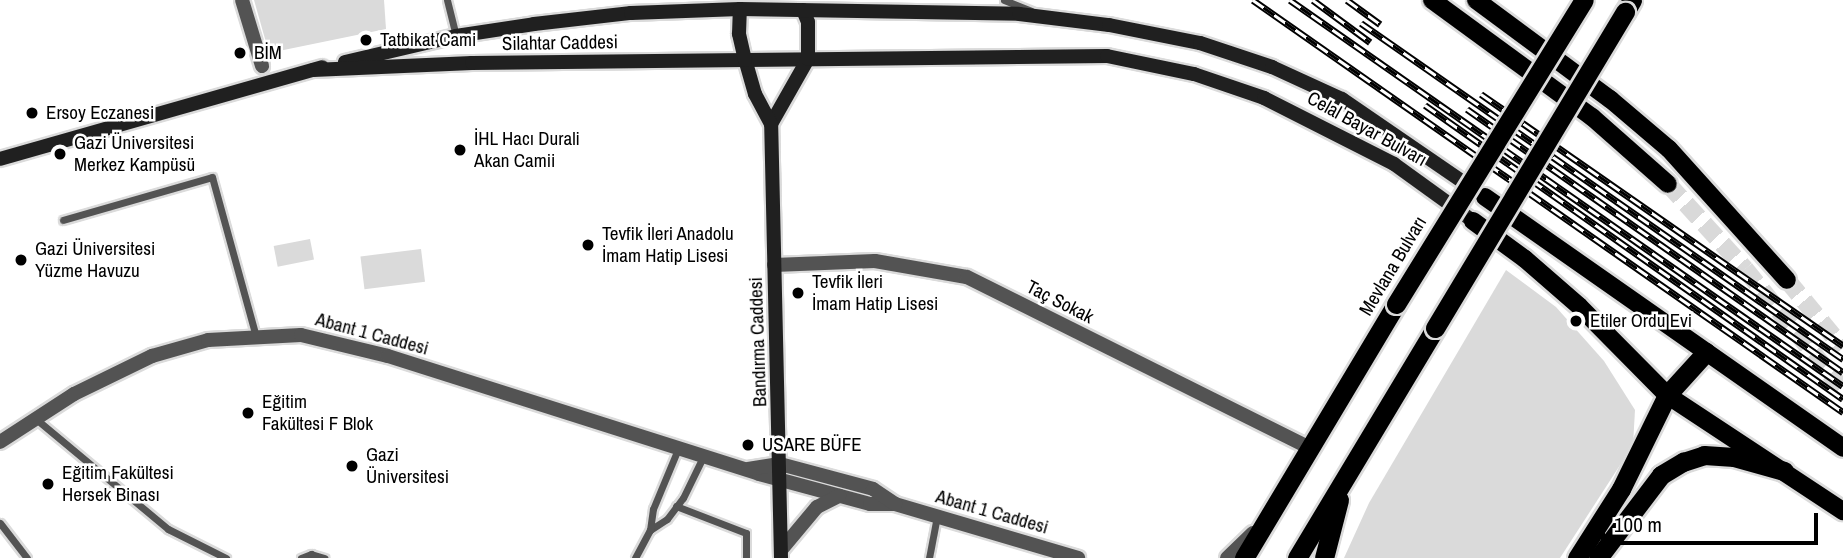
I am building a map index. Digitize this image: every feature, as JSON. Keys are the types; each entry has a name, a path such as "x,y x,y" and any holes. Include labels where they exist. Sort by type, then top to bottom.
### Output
{"highway":[{"name":"Mevlana Bulvarı","path":"1244,558 1396,304 1584,0"},
{"path":"1297,558 1628,6"},
{"path":"1577,558 1621,489 1667,395 1706,352"},
{"path":"1598,558 1661,475 1683,462 1704,455 1734,457 1784,471"},
{"path":"1324,558 1346,475"}],"main road":[{"path":"1432,0 1592,117 1668,184"},
{"path":"1476,0 1669,149 1787,280"},
{"name":"Celal Bayar Bulvarı","path":"803,10 912,6 1109,25 1200,43 1272,67 1342,99 1843,448"},
{"name":"Silahtar Caddesi","path":"0,158 313,70 456,36 631,13 740,9"},
{"path":"740,9 803,10 808,22 808,59 771,124"},
{"name":"Bandırma Caddesi","path":"740,9 739,34 745,61 755,94 771,124 781,554"},
{"name":"Celal Bayar Bulvarı","path":"808,59 1107,56 1194,74 1265,98 1394,164 1525,259 1579,306 1667,395 1843,511"},
{"name":"Silahtar Caddesi","path":"313,70 472,63 808,59"}],"street":[{"path":"242,0 262,66"},
{"name":"Taç Sokak","path":"774,265 874,261 967,277 1310,449"},
{"name":"Abant 1 Caddesi","path":"0,442 74,394 152,356 208,340 301,335 388,356 743,470 870,504 895,504 1078,558"},
{"name":"Abant 1 Caddesi","path":"743,470 780,464 873,489 895,504"},
{"path":"781,554 817,507 839,496"},
{"path":"1227,558 1269,517"}],"lane":[{"path":"447,0 456,36"},
{"path":"1004,0 1048,18"},
{"path":"63,220 212,177 257,337"},
{"path":"35,418 168,529 226,558"},
{"path":"635,558 650,530 653,509 678,449"},
{"path":"650,530 667,519 703,457"},
{"path":"676,506 746,534 746,558"},
{"path":"929,558 937,516"},
{"path":"0,523 27,558"},
{"path":"301,558 312,554 324,558"}],"shaded area":[{"path":"254,0 384,0 386,29 269,53"},
{"path":"310,239 314,260 278,267 274,246"},
{"path":"421,249 425,282 364,289 360,256"},
{"path":"1506,270 1556,307 1604,361 1635,410 1633,445 1560,558 1344,558 1369,503"}],"tunnel":[{"path":"1668,184 1745,269 1843,390"},
{"path":"1787,280 1843,348"}],"railway":[{"path":"1253,0 1843,412"},
{"path":"1290,0 1843,386"},
{"path":"1313,0 1370,42"},
{"path":"1347,0 1380,24"},
{"path":"1361,23 1843,359"},
{"path":"1481,94 1843,346"},
{"path":"1425,105 1843,399"},
{"path":"1467,109 1843,372"}],"place":[{"name":"Tatbikat Cami","path":"366,40"},
{"name":"BİM","path":"240,53"},
{"name":"Ersoy Eczanesi","path":"32,113"},
{"name":"İHL Hacı Durali Akan Camii","path":"460,150"},
{"name":"Gazi Üniversitesi Merkez Kampüsü","path":"60,154"},
{"name":"Tevfik İleri Anadolu İmam Hatip Lisesi","path":"588,245"},
{"name":"Gazi Üniversitesi Yüzme Havuzu","path":"21,260"},
{"name":"Tevfik İleri İmam Hatip Lisesi","path":"798,293"},
{"name":"Etiler Ordu Evi","path":"1576,321"},
{"name":"Eğitim Fakültesi F Blok","path":"248,413"},
{"name":"USARE BÜFE","path":"748,445"},
{"name":"Gazi Üniversitesi","path":"352,466"},
{"name":"Eğitim Fakültesi Hersek Binası","path":"48,484"}]}
